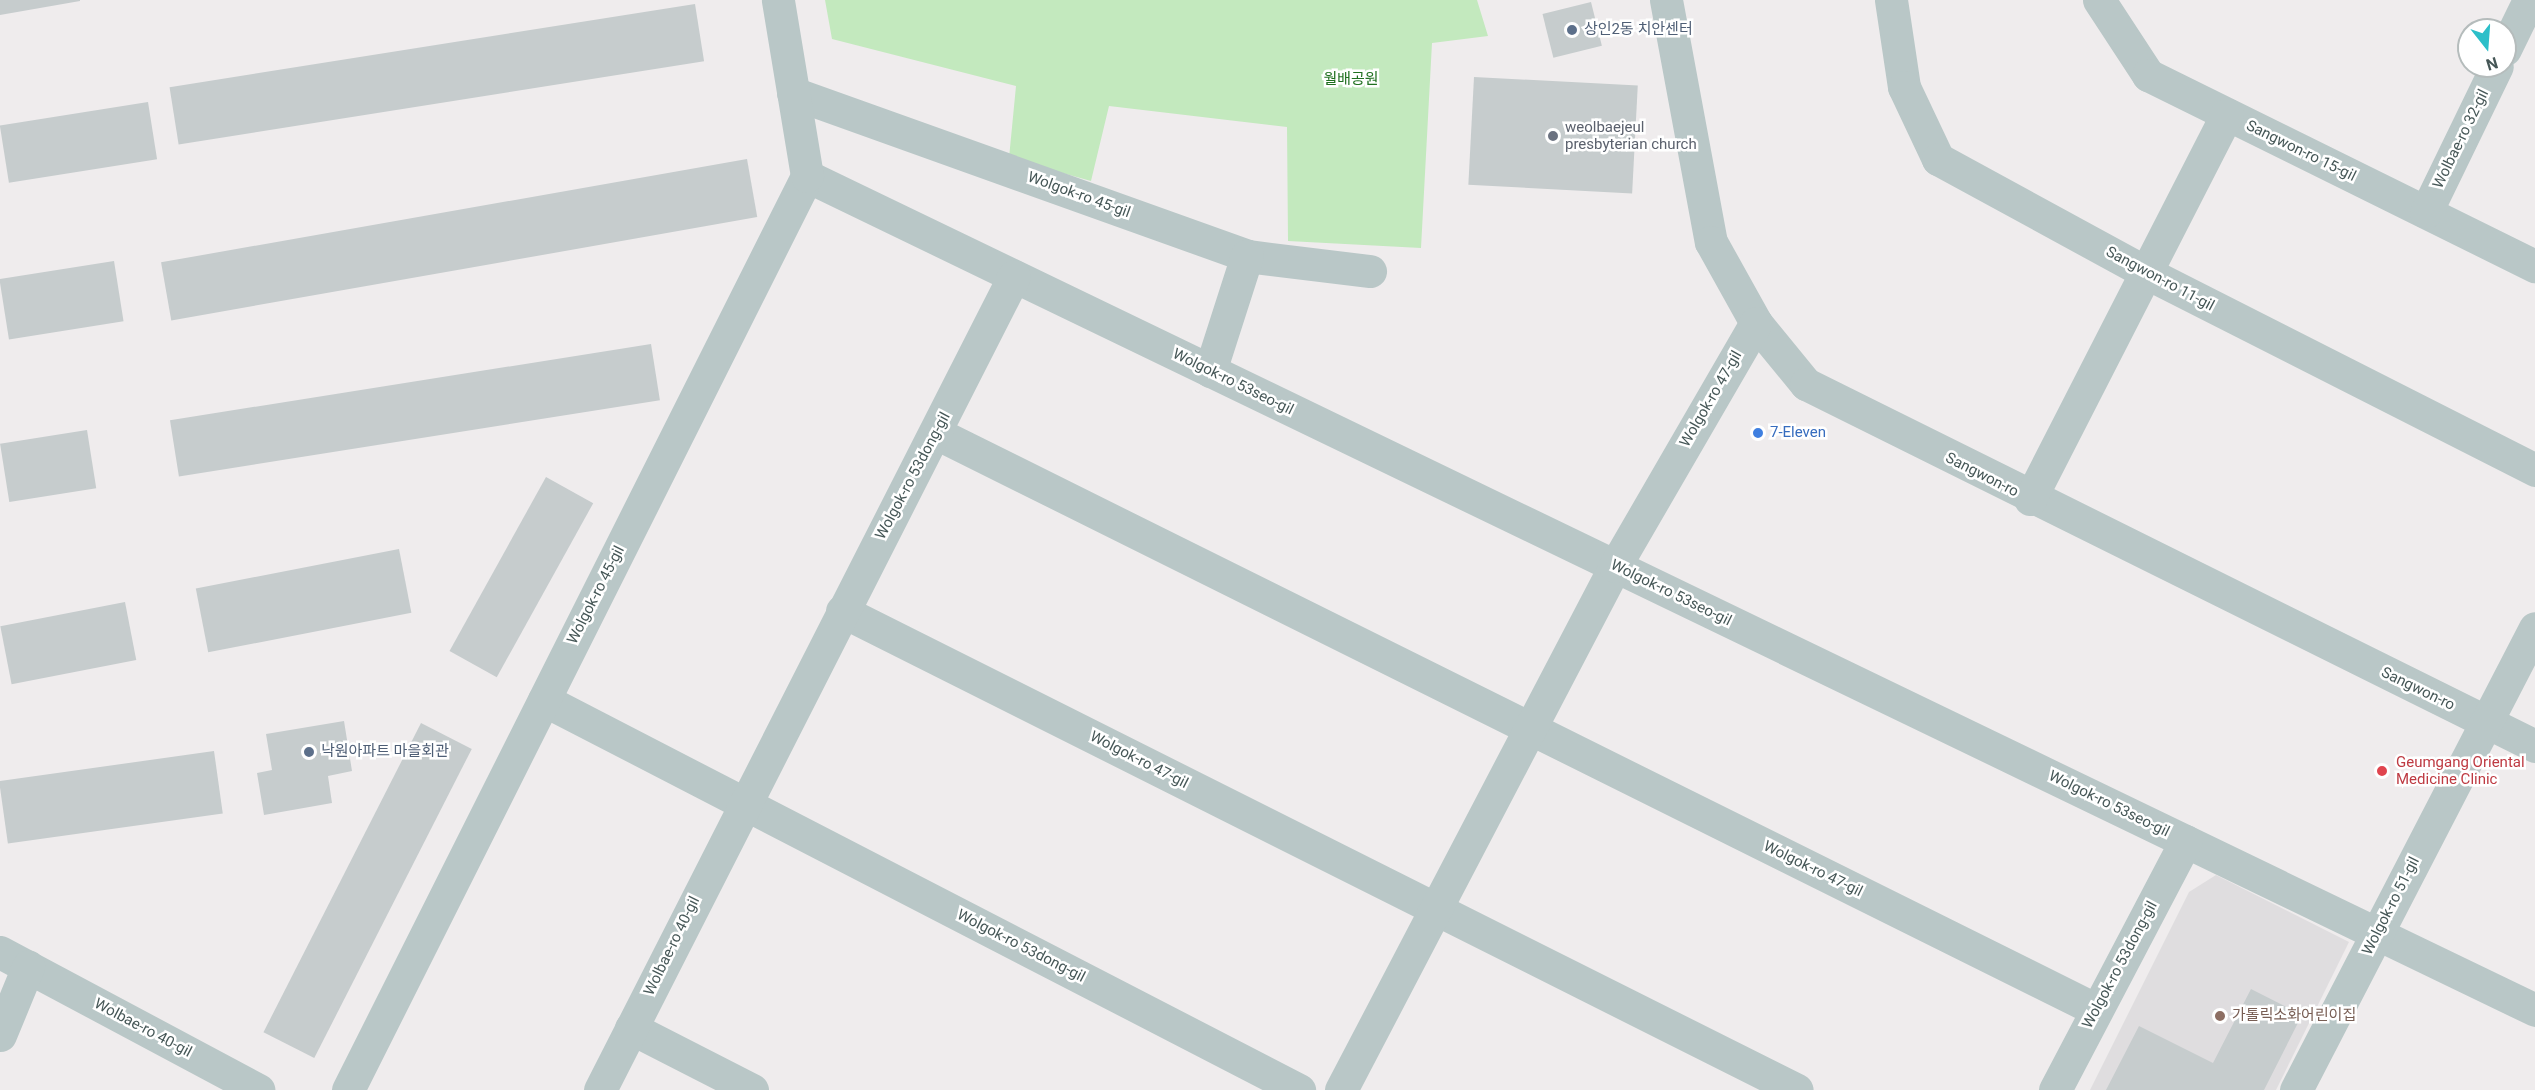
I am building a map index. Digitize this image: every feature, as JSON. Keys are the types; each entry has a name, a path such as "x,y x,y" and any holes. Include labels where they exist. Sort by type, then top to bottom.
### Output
{"street":[{"path":"778,0 807,176"},
{"name":"Sangwon-ro","path":"1666,0 1712,242 1756,322 1806,384 2031,499 2535,746"},
{"name":"Sangwon-ro 11-gil","path":"1891,0 1904,87 1938,159 2143,272 2535,470"},
{"name":"Sangwon-ro 15-gil","path":"2099,0 2148,75 2535,266"},
{"name":"Wolbae-ro 32-gil","path":"2426,212 2491,78"},
{"name":"Wolgok-ro 45-gil","path":"793,93 1247,256 1371,271"},
{"path":"2031,499 2143,272 2227,114"},
{"name":"Wolgok-ro 45-gil","path":"348,1090 807,176"},
{"name":"Wolgok-ro 53seo-gil","path":"807,176 2535,1010"},
{"path":"1210,371 1247,256"},
{"name":"Wolgok-ro 53dong-gil","path":"743,803 936,434 1014,276"},
{"name":"Wolgok-ro 47-gil","path":"1341,1090 1615,566 1756,322"},
{"name":"Wolgok-ro 47-gil","path":"936,434 2096,1009"},
{"name":"Wolgok-ro 47-gil","path":"842,611 1797,1090"},
{"name":"Wolgok-ro 51-gil","path":"2296,1090 2535,628"},
{"name":"Wolgok-ro 53dong-gil","path":"544,700 1299,1090"},
{"name":"Wolbae-ro 40-gil","path":"600,1090 743,803"},
{"name":"Wolgok-ro 53dong-gil","path":"2055,1090 2186,841"},
{"name":"Wolbae-ro 40-gil","path":"0,952 258,1090"},
{"path":"0,1035 28,967"},
{"path":"631,1028 752,1090"}],"shaded area":[{"name":"가톨릭소화어린이집","path":"2216,875 2349,942 2276,1090 2090,1090 2189,892"}],"green space":[{"name":"월배공원","path":"825,0 1477,0 1488,36 1432,43 1421,248 1288,241 1287,127 1109,106 1091,181 1009,158 1016,86 832,39"}],"building":[{"path":"0,0 80,0 80,1 0,15"},
{"name":"상인2동 치안센터","path":"1591,2 1602,46 1553,58 1542,14"},
{"path":"695,4 704,61 179,145 170,87"},
{"name":"weolbaejeul presbyterian church","path":"1474,77 1638,86 1632,193 1468,185"},
{"path":"148,102 157,159 9,183 0,125"},
{"path":"747,159 757,217 171,320 161,262"},
{"path":"114,261 124,321 9,339 0,279"},
{"path":"651,344 660,400 179,476 170,420"},
{"path":"87,430 96,488 9,502 0,444"},
{"path":"546,477 593,503 497,677 450,651"},
{"path":"399,549 411,613 208,652 196,588"},
{"path":"125,602 136,660 12,684 0,626"},
{"name":"낙원아파트 마을회관","path":"344,721 352,771 328,776 332,803 264,815 257,773 272,770 266,734"},
{"path":"421,723 472,749 314,1058 263,1032"},
{"path":"214,751 223,813 8,844 0,781"},
{"path":"2251,989 2302,1015 2264,1090 2106,1090 2139,1026 2213,1063"}],"place":[{"name":"상인2동 치안센터","path":"1572,30"},
{"name":"weolbaejeul presbyterian church","path":"1553,136"},
{"name":"7-Eleven","path":"1758,433"},
{"name":"낙원아파트 마을회관","path":"309,752"},
{"name":"Geumgang Oriental Medicine Clinic","path":"2382,771"},
{"name":"가톨릭소화어린이집","path":"2220,1016"}]}
